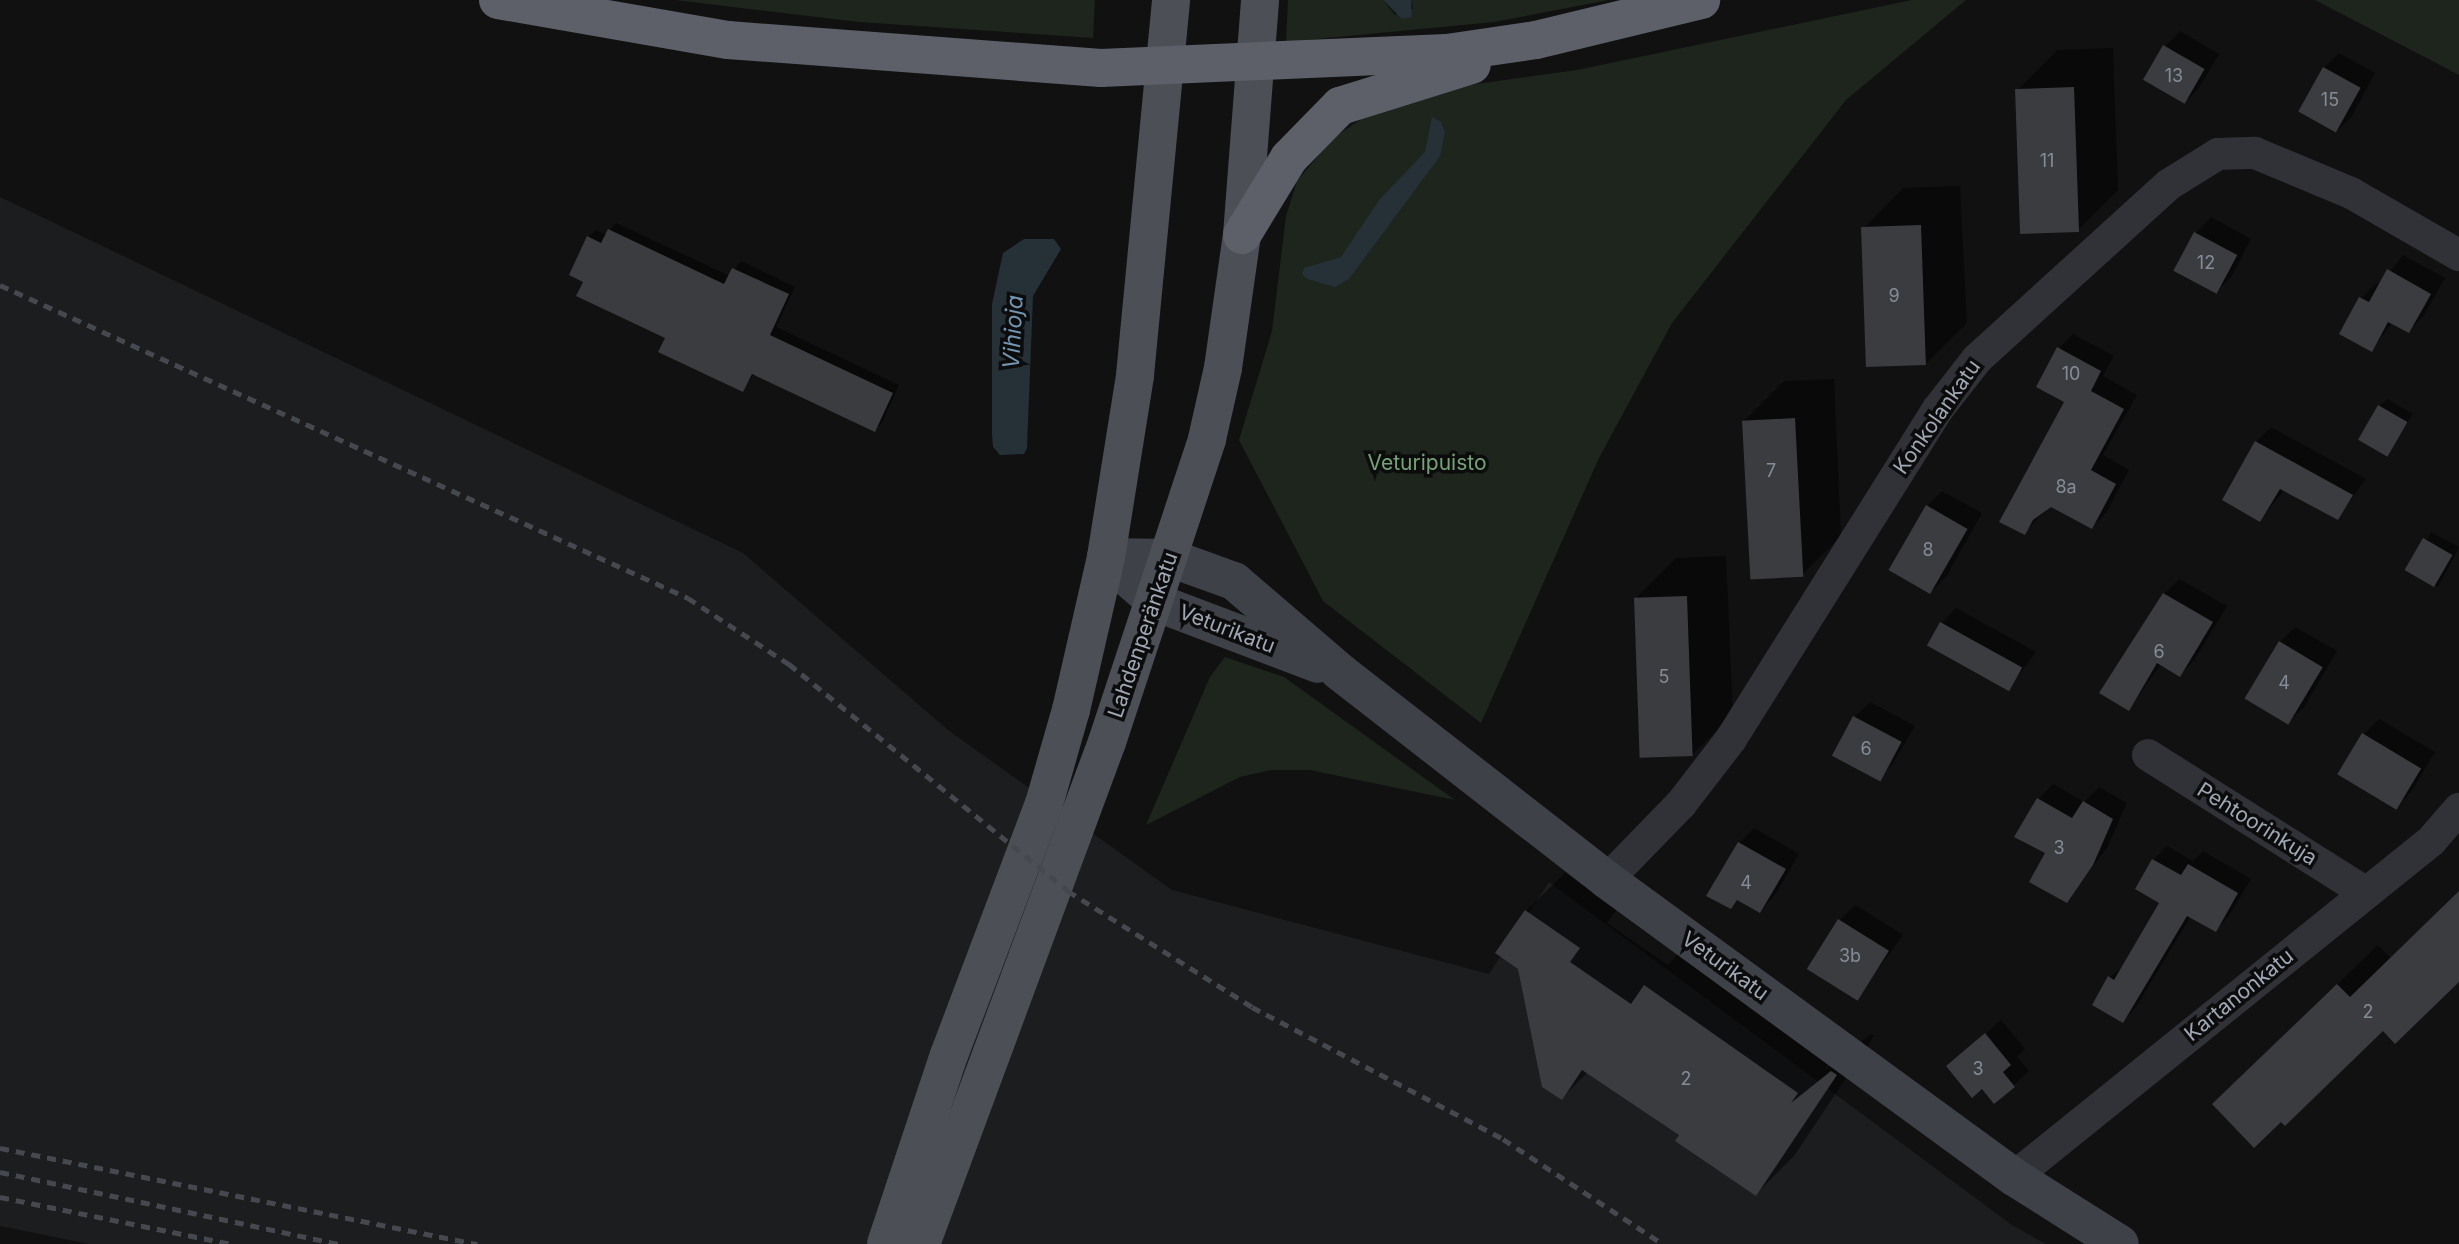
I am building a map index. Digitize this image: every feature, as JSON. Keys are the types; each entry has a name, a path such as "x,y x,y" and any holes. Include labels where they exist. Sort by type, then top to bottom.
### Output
{"highway":[{"path":"498,0 728,40 935,59 1101,68 1255,58 1447,53 1536,40 1701,0"},
{"path":"1242,235 1289,158 1340,106 1372,93 1449,74 1536,40"}],"main road":[{"name":"Lahdenperänkatu","path":"886,1244 949,1055 1044,804 1072,710 1106,557 1135,375 1171,0"},
{"name":"Lahdenperänkatu","path":"921,1244 1155,602 1170,558 1223,368 1242,235 1260,0"}],"street":[{"name":"Konkolankatu","path":"1607,880 1681,804 1731,739 1938,409 1977,359 2168,185 2218,154 2255,153 2351,193 2459,255"},
{"name":"Veturikatu","path":"1106,557 1170,558 1234,581 1340,672 1607,880 2014,1177 2120,1244"},
{"name":"Veturikatu","path":"1106,557 1155,602 1340,672"},
{"name":"Pehtoorinkuja","path":"2148,755 2366,893"},
{"name":"Kartanonkatu","path":"2014,1177 2431,841 2459,808"}],"shaded area":[{"path":"0,197 743,553 948,730 1172,890 1489,974 1549,882 2012,1225 2046,1244 89,1244 0,1226"}],"green space":[{"path":"675,0 1095,0 1093,38 859,22"},
{"path":"1288,0 1383,0 1395,15 1413,9 1411,0 1609,0 1494,22 1286,42"},
{"name":"Veturipuisto","path":"1912,0 1966,0 1846,100 1672,323 1599,458 1481,723 1323,601 1239,440 1272,331 1286,216 1297,181 1333,138 1363,118 1440,89 1577,70"},
{"path":"2315,0 2459,0 2459,75 2440,65"},
{"path":"1225,657 1284,677 1455,800 1310,770 1271,770 1240,777 1146,825 1210,677"}],"water":[{"path":"1383,0 1411,0 1412,17 1402,19"},
{"path":"1432,117 1441,122 1445,132 1440,156 1349,279 1335,287 1307,279 1302,274 1304,268 1341,257 1380,199 1425,152"},
{"name":"Vihioja","path":"1024,239 1054,239 1061,249 1033,296 1027,448 1024,454 1000,455 993,447 992,435 992,304 1003,253"}],"building":[{"path":"2163,45 2205,69 2185,104 2143,80"},
{"path":"2323,67 2361,88 2336,132 2298,112"},
{"path":"2074,87 2079,232 2020,234 2015,89"},
{"path":"1921,225 1926,365 1866,367 1861,227"},
{"path":"608,229 724,284 732,268 789,294 770,335 893,393 875,432 752,374 743,392 658,352 665,338 576,296 583,282 569,275 587,236 601,243"},
{"path":"2194,232 2237,255 2217,294 2173,271"},
{"path":"2387,269 2431,294 2409,333 2388,322 2372,352 2339,334 2359,297 2369,302"},
{"path":"2057,347 2101,371 2091,391 2124,409 2091,470 2116,484 2092,529 2051,507 2033,520 2025,535 1999,522 2064,402 2036,387"},
{"path":"2378,405 2407,422 2387,457 2358,440"},
{"path":"1795,418 1803,577 1750,580 1742,421"},
{"path":"2255,441 2353,495 2338,520 2280,489 2260,522 2222,500"},
{"path":"1926,505 1968,529 1930,594 1888,570"},
{"path":"2423,538 2452,555 2434,587 2404,570"},
{"path":"2163,593 2213,622 2180,677 2157,663 2129,711 2099,693"},
{"path":"1687,596 1693,756 1640,758 1634,598"},
{"path":"1940,622 2022,668 2009,691 1927,646"},
{"path":"2279,641 2323,667 2288,725 2244,698"},
{"path":"1853,716 1902,742 1880,782 1832,756"},
{"path":"2362,733 2421,769 2396,810 2337,774"},
{"path":"2037,798 2072,818 2083,801 2113,819 2093,865 2067,903 2029,882 2045,853 2014,837"},
{"path":"1738,842 1786,869 1760,913 1737,900 1731,909 1706,896"},
{"path":"2152,859 2181,875 2188,864 2238,893 2216,932 2187,916 2123,1023 2092,1005 2108,976 2114,980 2159,903 2135,889"},
{"path":"2459,891 2459,982 2395,1044 2383,1031 2285,1126 2281,1122 2254,1148 2212,1104 2337,984 2350,997"},
{"path":"1525,910 1580,948 1570,962 1631,1004 1644,985 1798,1093 1791,1103 1831,1071 1837,1075 1756,1196 1675,1141 1679,1135 1582,1070 1562,1100 1542,1087 1518,969 1495,953"},
{"path":"1838,919 1889,951 1858,1001 1807,969"},
{"path":"1985,1033 2011,1065 2003,1072 2015,1087 1994,1104 1982,1089 1972,1098 1946,1066"}],"railway":[{"path":"0,285 688,598 789,664 1068,891 1252,1007 1503,1139 1663,1244"},
{"path":"0,1148 477,1244"},
{"path":"0,1172 340,1244"},
{"path":"0,1197 231,1244"}]}
